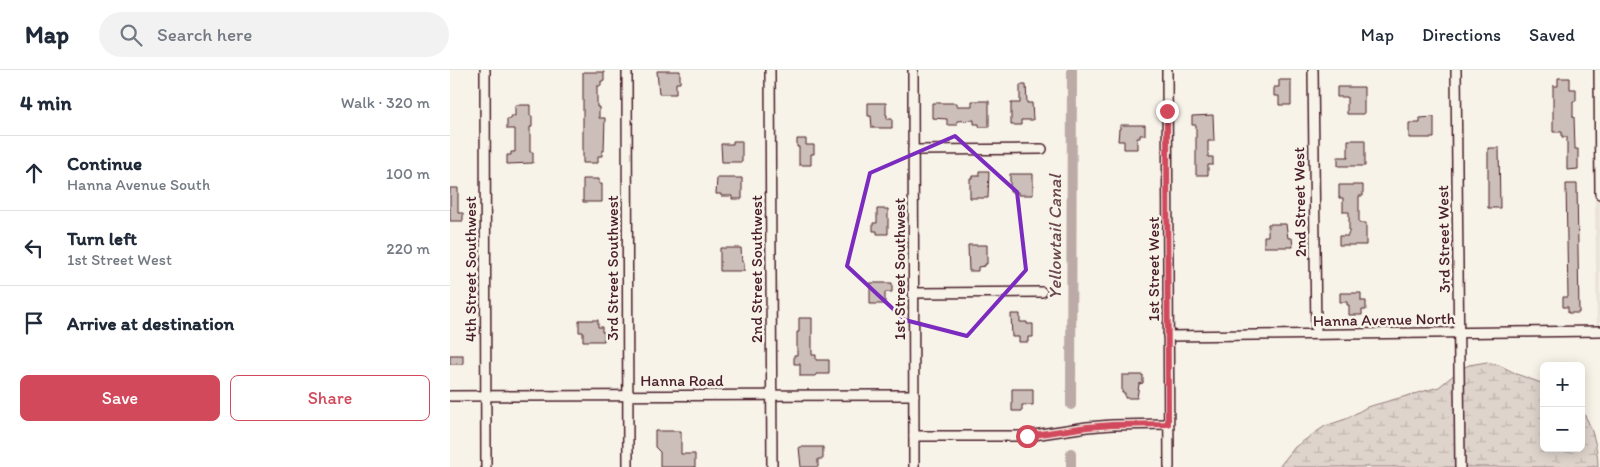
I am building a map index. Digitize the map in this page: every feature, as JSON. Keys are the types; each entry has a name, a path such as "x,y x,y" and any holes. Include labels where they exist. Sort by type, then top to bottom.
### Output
{"street":[{"name":"4th Street Southwest","path":"485,70 486,467"},
{"name":"3rd Street Southwest","path":"627,70 628,467"},
{"name":"2nd Street Southwest","path":"770,70 772,467"},
{"name":"1st Street Southwest","path":"913,70 914,467"},
{"name":"1st Street West","path":"1167,70 1169,467"},
{"name":"2nd Street West","path":"1313,70 1316,334"},
{"name":"3rd Street West","path":"1456,70 1460,467"},
{"path":"1599,70 1600,194"},
{"path":"913,150 1042,149"},
{"path":"914,293 1042,292"},
{"name":"Hanna Avenue North","path":"1168,336 1600,332"},
{"name":"Hanna Road","path":"450,396 914,395"},
{"path":"914,436 1027,436 1104,426 1168,424"}],"highlighted area":[{"path":"955,136 1017,192 1026,270 967,336 905,320 847,266 870,173"}],"shaded area":[{"path":"1593,70 1600,70 1600,336 1597,336"}],"green space":[{"path":"1487,362 1499,365 1540,383 1540,452 1585,452 1585,416 1594,437 1598,467 1279,467 1295,447 1325,426 1346,419 1367,407 1439,387 1461,369 1469,365"}],"building":[{"path":"657,71 680,71 680,83 676,83 676,94 659,94"},
{"path":"583,72 604,72 604,81 601,81 601,86 597,86 599,118 605,118 604,151 602,151 602,156 598,156 598,163 583,163"},
{"path":"1558,78 1570,78 1570,89 1576,89 1576,101 1573,101 1573,117 1575,149 1578,149 1578,169 1567,170 1567,137 1562,137 1562,132 1553,132 1553,86 1558,86"},
{"path":"1279,80 1291,80 1291,105 1279,105 1279,96 1274,96 1274,87 1279,87"},
{"path":"1020,85 1026,85 1027,103 1032,103 1033,120 1021,120 1021,125 1011,125 1011,103 1020,103"},
{"path":"1337,87 1364,87 1364,114 1347,114 1347,97 1337,97"},
{"path":"972,101 989,101 989,127 979,127 979,124 974,124 974,120 957,121 957,125 947,125 947,119 932,118 932,103 957,103 957,106 972,106"},
{"path":"868,103 886,103 886,115 887,119 892,119 892,128 872,128 871,116 868,116"},
{"path":"515,105 530,105 532,127 530,127 530,152 533,152 533,163 507,164 507,155 515,152 515,129 507,129 507,119 515,116"},
{"path":"1213,115 1214,141 1208,141 1208,157 1213,157 1213,165 1208,165 1208,175 1196,175 1196,125 1192,125 1192,116"},
{"path":"1434,117 1434,138 1409,138 1409,123 1420,123 1420,118"},
{"path":"1120,125 1145,125 1145,135 1140,135 1140,138 1137,138 1137,149 1124,149 1124,141 1118,141"},
{"path":"797,139 806,139 806,145 814,145 814,154 811,154 811,165 799,165"},
{"path":"1348,140 1365,140 1365,166 1338,166 1338,157 1348,157"},
{"path":"733,141 742,141 742,162 722,162 721,144 733,144"},
{"path":"1488,148 1499,148 1500,208 1488,208"},
{"path":"979,171 989,171 988,198 970,198 970,178 972,176 979,176"},
{"path":"1010,174 1033,174 1033,195 1018,195 1018,192 1010,192"},
{"path":"717,178 742,178 742,199 732,199 732,196 716,194"},
{"path":"583,179 599,179 599,184 602,184 602,202 583,202"},
{"path":"1566,184 1577,184 1579,313 1568,313 1568,307 1563,307 1563,297 1568,297"},
{"path":"1339,185 1363,185 1363,196 1359,196 1359,223 1366,223 1366,245 1339,245 1339,236 1348,236 1349,233 1349,212 1343,212 1343,198 1339,198"},
{"path":"450,188 458,188 458,213 463,213 463,221 450,221"},
{"path":"877,209 888,209 888,234 877,234 877,231 873,231 873,223 877,223"},
{"path":"1268,224 1286,224 1288,238 1292,238 1293,247 1264,247 1264,236 1268,236"},
{"path":"968,245 987,245 987,264 978,267 978,271 969,271"},
{"path":"720,248 741,248 744,271 720,271"},
{"path":"870,283 892,283 892,292 885,292 885,304 870,304"},
{"path":"1340,293 1361,293 1361,301 1366,301 1366,310 1362,310 1362,315 1349,315 1349,305 1347,305 1347,302 1340,302"},
{"path":"1011,314 1020,314 1020,322 1033,324 1033,337 1028,337 1028,342 1019,342 1019,337 1012,337"},
{"path":"799,318 812,318 812,355 816,355 816,360 829,360 829,374 800,376 800,364 794,364 794,355 797,355"},
{"path":"579,320 598,320 598,327 602,327 602,332 604,332 604,341 583,341 583,332 579,332"},
{"path":"450,355 463,355 463,364 450,364"},
{"path":"1122,375 1143,375 1143,383 1139,384 1137,398 1125,398 1125,393 1122,393"},
{"path":"1012,389 1033,389 1033,405 1022,405 1022,411 1012,411"},
{"path":"655,431 681,431 681,454 695,454 695,467 660,467 660,452 655,447"},
{"path":"799,447 823,447 823,459 818,459 818,467 801,467"}],"waterway":[{"name":"Yellowtail Canal","path":"1071,405 1072,70"},
{"name":"Yellowtail Canal","path":"1071,453 1071,467"}],"route":[{"path":"1027,436 1040,436 1087,427 1168,424 1167,111"}]}
